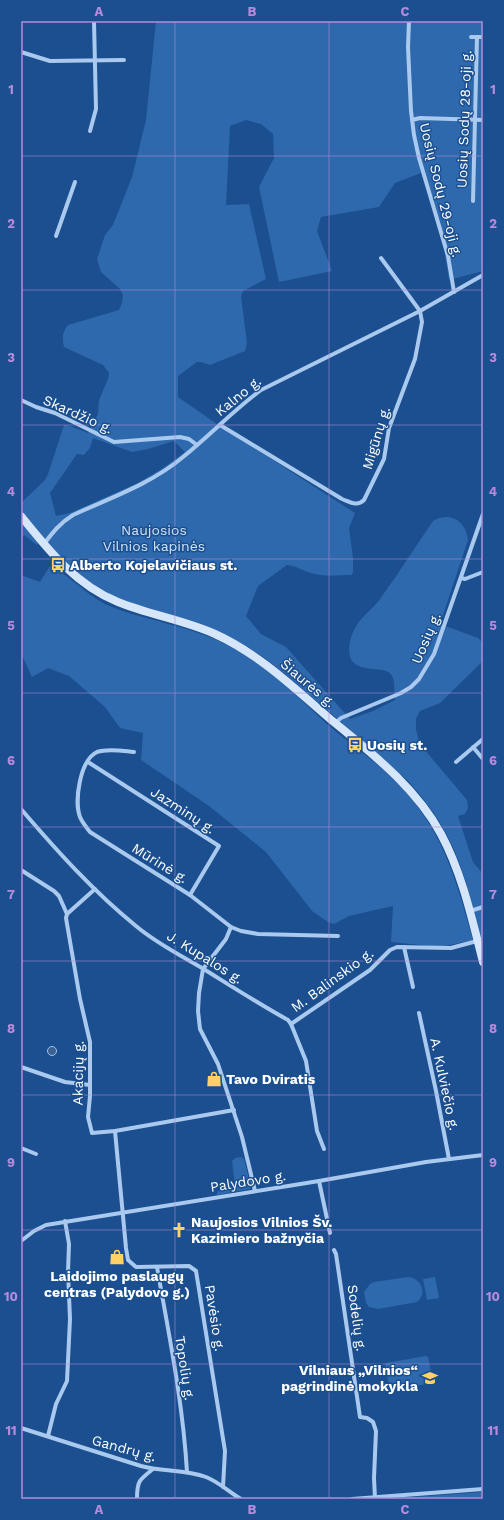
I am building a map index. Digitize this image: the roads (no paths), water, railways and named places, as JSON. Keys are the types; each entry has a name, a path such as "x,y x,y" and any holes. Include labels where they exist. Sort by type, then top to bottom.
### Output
{"main road":[{"name":"Šiaurės g.","path":"21,516 67,569 82,582 106,597 208,631 254,655 277,673 401,781 430,815 452,855 482,957"}],"street":[{"path":"90,131 96,109 94,21"},
{"name":"Uosių Sodų 29-oji g.","path":"409,21 408,48 412,120 419,158 448,256 454,292"},
{"name":"Uosių Sodų 28-oji g.","path":"473,201 474,119 478,37"},
{"path":"471,38 483,37"},
{"path":"21,52 50,61 124,60"},
{"path":"412,120 420,118 483,120"},
{"path":"56,236 75,182"},
{"path":"381,258 420,311"},
{"name":"Kalno g.","path":"44,544 58,526 65,520 154,477 183,458 196,444 220,425 246,400 272,383 297,373 420,311 483,275"},
{"name":"Migūnų g.","path":"220,425 342,499 355,504 362,503 367,497 384,459 389,428 415,360 422,322 420,311"},
{"name":"Skardžio g.","path":"21,400 55,413 114,442 180,437 189,439 196,444"},
{"name":"Uosių g.","path":"335,723 341,718 401,693 419,679 434,654 483,514"},
{"path":"461,578 465,579 483,572"},
{"path":"456,762 483,739"},
{"path":"473,747 483,759"},
{"path":"88,762 91,757 100,751 113,750 134,752"},
{"name":"Jazminų g.","path":"88,762 219,846 190,895"},
{"name":"Mūrinė g.","path":"88,762 77,793 79,816 83,823 95,835 190,895 231,927 258,934 338,936"},
{"name":"J. Kupalos g.","path":"21,809 61,855 95,889 136,926 148,935 288,1020 291,1024"},
{"name":"Akacijų g.","path":"21,870 54,891 59,896 67,914 66,918 80,999 90,1042 88,1117 91,1132 96,1133 115,1131 234,1110"},
{"path":"67,914 95,889"},
{"path":"470,912 483,907"},
{"path":"231,927 226,939 203,969 198,1011 200,1029 218,1064 234,1110 255,1191"},
{"name":"M. Balinskio g.","path":"291,1024 370,970 390,950 397,947 451,948 477,941"},
{"path":"404,947 413,987"},
{"name":"A. Kulviečio g.","path":"418,1013 436,1091 449,1159"},
{"path":"291,1024 306,1061 317,1131 324,1149"},
{"path":"21,1067 65,1082 90,1085"},
{"name":"Pavėsio g.","path":"115,1131 128,1260 136,1267 189,1266 196,1271 225,1451 224,1487"},
{"path":"21,1148 36,1154"},
{"name":"Palydovo g.","path":"21,1241 34,1231 46,1225 449,1159 483,1155"},
{"path":"319,1181 330,1232"},
{"path":"48,1436 56,1404 67,1381 70,1319 68,1272 69,1244 65,1222"},
{"name":"Sodelių g.","path":"334,1250 336,1254 360,1417 368,1418 373,1422 376,1431 374,1478 375,1498"},
{"name":"Topolių g.","path":"157,1267 186,1447 187,1472"},
{"name":"Gandrų g.","path":"21,1428 102,1455 153,1469 187,1472 207,1477 241,1499"},
{"path":"137,1499 137,1485 140,1480 153,1469"},
{"path":"352,1499 483,1489"}],"place":[{"name":"Alberto Kojelavičiaus st.","path":"58,565"},
{"name":"Uosių st.","path":"355,745"},
{"name":"Tavo Dviratis","path":"214,1079"},
{"name":"Naujosios Vilnios Šv. Kazimiero bažnyčia","path":"179,1230"},
{"name":"Laidojimo paslaugų centras (Palydovo g.)","path":"117,1257"},
{"name":"Vilniaus „Vilnios“ pagrindinė mokykla","path":"430,1378"}],"park label":[{"name":"Naujosios Vilnios kapinės","path":"154,538"}]}
